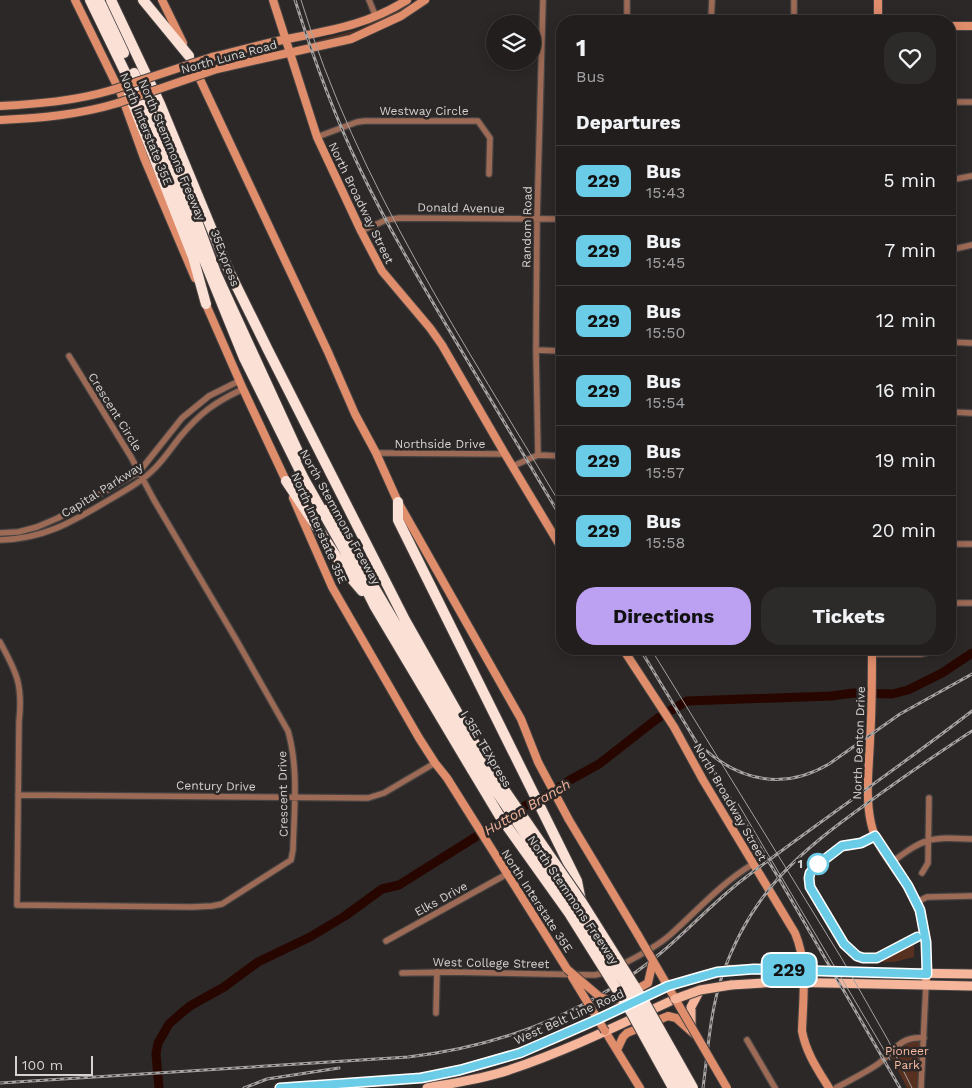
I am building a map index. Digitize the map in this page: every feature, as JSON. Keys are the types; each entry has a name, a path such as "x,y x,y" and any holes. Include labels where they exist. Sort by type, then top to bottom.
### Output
{"highway":[{"name":"North Stemmons Freeway","path":"90,0 142,107 244,358 304,480 375,607 479,767 581,901 645,1003 692,1088"},
{"name":"35Express","path":"99,0 149,105 184,186 216,273 281,414"},
{"name":"North Stemmons Freeway","path":"111,0 160,104 230,271 479,767 499,815 569,913 631,1012 673,1088"},
{"path":"143,0 189,56"},
{"path":"120,59 123,80 193,257 206,304"},
{"name":"I 35E TEXpress","path":"281,414 307,472 479,767 625,983 684,1088"},
{"path":"286,480 345,570 375,607"},
{"path":"398,502 398,520 577,881 581,901"}],"main road":[{"name":"North Interstate 35E","path":"75,0 121,94 144,158 206,304 332,587 381,675 435,763 472,817 640,1088"},
{"path":"162,0 398,502 521,719 542,770 562,807 727,1088"},
{"name":"North Broadway Street","path":"273,0 316,137 382,271 442,344 556,539"},
{"name":"North Luna Road","path":"0,106 57,102 87,97 212,57 341,29 376,17 407,0"},
{"path":"878,0 878,15"},
{"name":"North Luna Road","path":"0,120 64,116 88,112 217,69 351,39 382,26 421,1"},
{"path":"956,26 972,26"},
{"name":"North Broadway Street","path":"627,655 674,727 702,780 795,933 803,955 804,1041 816,1067 829,1088"},
{"name":"North Denton Drive","path":"872,655 872,708 867,793 869,809 875,836 917,902 926,936 926,984"},
{"path":"567,969 600,998 615,1000 648,983 654,961"},
{"name":"West Belt Line Road","path":"279,1088 421,1078 449,1073 520,1053 668,986 729,970 972,974"},
{"name":"West Belt Line Road","path":"425,1088 451,1084 509,1070 605,1032 675,999 700,990 755,982 972,986"},
{"path":"693,1031 691,1007 700,990"},
{"path":"617,1050 627,1033 665,1016 676,1018 693,1031"},
{"path":"421,1078 425,1088"}],"street":[{"path":"369,0 376,17"},
{"name":"Random Road","path":"538,455 536,350 537,219 543,0"},
{"path":"627,15 628,0"},
{"path":"711,15 712,0"},
{"path":"794,0 794,15"},
{"path":"956,102 972,102"},
{"name":"Westway Circle","path":"316,137 357,122 365,121 478,121 490,138 489,174"},
{"path":"956,179 972,176"},
{"name":"Donald Avenue","path":"361,231 386,220 399,218 556,219"},
{"path":"956,249 972,245"},
{"path":"956,342 972,342"},
{"path":"536,350 556,351"},
{"name":"Crescent Circle","path":"69,356 143,480"},
{"name":"Capital Parkway","path":"0,533 18,532 53,521 139,472 182,418 209,396 239,381"},
{"name":"Capital Parkway","path":"0,540 20,539 50,532 73,522 143,480 157,467 195,419 217,402 243,390"},
{"path":"956,412 972,413"},
{"name":"Northside Drive","path":"376,453 505,454"},
{"path":"512,466 538,455 556,456"},
{"name":"Crescent Drive","path":"18,795 17,905 217,906 291,860 294,850 293,752 288,731 143,480"},
{"path":"956,544 972,544"},
{"path":"956,602 972,603"},
{"path":"0,642 19,682 21,701 18,795"},
{"name":"Century Drive","path":"18,795 368,798 384,793 435,763"},
{"path":"922,873 928,863 928,798"},
{"path":"891,863 917,844 928,839 943,837 972,838"},
{"name":"West College Street","path":"402,973 595,975 607,972 640,955 670,936 703,902 753,864"},
{"name":"Elks Drive","path":"386,941 507,874"},
{"path":"917,902 926,896 972,896"},
{"path":"436,1013 437,972"},
{"path":"921,1088 926,984"},
{"path":"836,1088 878,1064 904,1040 924,1038"},
{"path":"747,1040 775,1088"}],"green space":[{"path":"410,4 411,6 389,19 354,33 316,41 358,30"},
{"path":"914,942 914,957 894,962 876,962 909,943"},
{"name":"Pioneer Park","path":"917,1039 921,1043 919,1086 918,1088 907,1088 891,1057 903,1045"}],"waterway":[{"name":"Hutton Branch","path":"159,1088 156,1054 158,1043 169,1024 190,1006 224,987 258,962 310,937 345,916 382,889 399,885 533,801 540,800 599,764 658,718 687,701 831,696 854,693 892,694 908,690 942,673 972,653"}],"tram line":[{"path":"301,0 324,68 352,134 383,198 416,261 556,497"},
{"path":"655,655 842,959 888,1040 912,1088"},
{"path":"737,802 890,1060"}],"railway":[{"path":"295,0 333,107 350,149 372,192 422,283 556,509"},
{"path":"644,655 778,877 900,1088"},
{"path":"703,748 718,760 748,775 764,779 796,777 813,772 829,764 900,714 972,674"},
{"path":"0,1083 408,1057 477,1045 543,1023 604,993 634,974 662,952 741,881 972,711"},
{"path":"703,1088 712,1017 722,976 747,920 763,897 780,876 821,838 972,731"},
{"path":"244,1088 267,1079 339,1068"}],"bus line":[{"name":"229","path":"280,1088 421,1078 494,1061 520,1053 668,986 717,972 754,969 927,974 926,942 917,902 875,836 861,843 842,846 836,850 810,873 810,887 848,950 857,956 877,958 917,937"}],"place":[{"name":"1","path":"818,864"}]}
